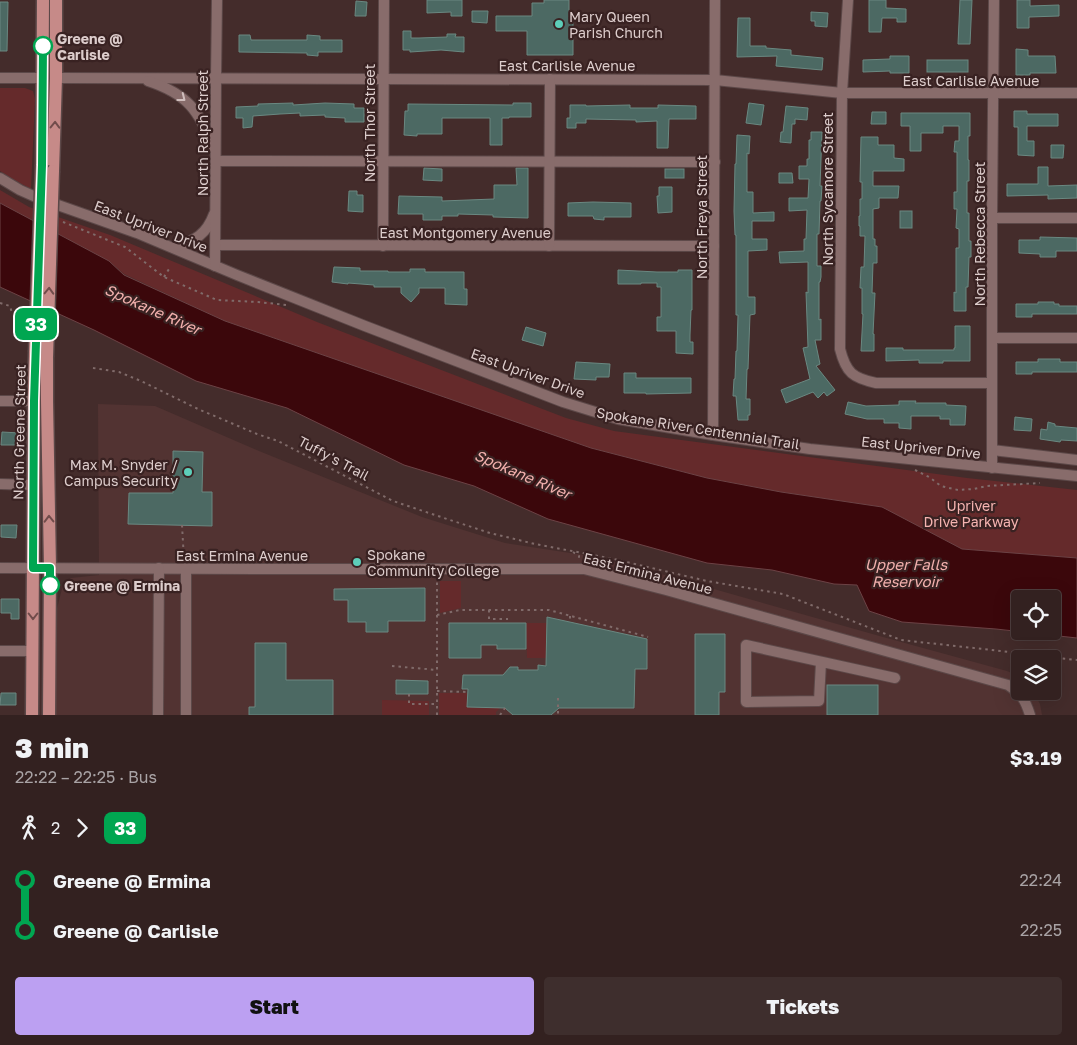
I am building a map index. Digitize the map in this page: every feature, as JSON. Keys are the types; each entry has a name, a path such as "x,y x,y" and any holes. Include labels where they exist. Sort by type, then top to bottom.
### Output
{"main road":[{"name":"North Greene Street","path":"32,715 34,401 42,165 43,0"},
{"name":"North Greene Street","path":"49,715 50,568 47,358 56,78 56,0"},
{"path":"33,651 41,675 42,715"}],"street":[{"name":"North Ralph Street","path":"215,266 217,0"},
{"name":"North Thor Street","path":"383,246 384,0"},
{"name":"North Freya Street","path":"713,435 715,0"},
{"name":"North Sycamore Street","path":"848,0 842,93 840,350 844,364 852,374 863,380 876,383 992,383"},
{"name":"North Rebecca Street","path":"992,468 994,0"},
{"path":"0,78 43,78"},
{"name":"East Carlisle Avenue","path":"56,78 715,80 842,93 1077,93"},
{"path":"138,78 167,88 185,99 194,108 202,121 216,157 383,162 715,162"},
{"path":"549,246 550,79"},
{"name":"East Upriver Drive","path":"0,178 38,198 122,227 364,326 563,402 618,419 810,449 1077,476"},
{"path":"174,248 196,239 204,232 211,221 216,204"},
{"path":"992,218 1077,218"},
{"name":"East Montgomery Avenue","path":"216,245 714,246"},
{"path":"992,338 1077,338"},
{"path":"0,401 34,401"},
{"name":"East Upriver Drive","path":"992,450 1077,460"},
{"path":"0,484 33,485"},
{"path":"185,564 186,715"},
{"name":"East Ermina Avenue","path":"0,568 159,568 185,564 279,570 584,568 1008,685 1018,692 1026,703 1030,715"},
{"path":"158,715 159,568"},
{"path":"820,662 820,701 746,702 746,645 895,678"},
{"path":"0,651 33,651"}],"path":[{"path":"63,222 125,247 164,277 217,300 286,305"},
{"path":"164,277 169,269"},
{"path":"0,303 10,306 12,313"},
{"name":"Tuffy's Trail","path":"93,368 120,372 198,409 278,441 393,501 490,533 707,581 783,594 902,640 1077,660"},
{"path":"910,468 929,477 941,486 958,490 987,486 1040,483"},
{"path":"182,525 185,564"},
{"path":"437,578 437,715"},
{"path":"437,615 460,610 549,610 648,637"},
{"path":"489,610 489,619 508,619"},
{"path":"570,616 570,622"},
{"path":"392,666 437,670"},
{"path":"437,691 468,692"},
{"path":"409,694 409,704 437,704"},
{"path":"558,698 558,715"},
{"path":"500,715 504,708"}],"shaded area":[{"name":"Spokane Community College","path":"98,404 155,406 259,451 422,517 505,543 590,556 640,568 1007,671 1011,673 1011,700 1038,700 1042,715 54,715 55,616 63,585 71,578 99,575"}],"green space":[{"path":"0,88 25,88 33,91 35,99 31,189 0,171"},
{"name":"Upriver Drive Parkway","path":"0,190 29,207 110,235 317,322 566,418 614,431 967,478 1077,490 1077,558 962,549 881,507 781,492 707,478 591,448 225,321 124,274 109,261 0,203"},
{"path":"440,581 461,581 461,608 440,613"},
{"path":"526,623 547,623 546,658 527,658"},
{"path":"439,693 468,693 468,707 500,708 496,715 439,715"},
{"path":"382,700 429,701 429,715 382,715"}],"water":[{"name":"Upper Falls Reservoir","path":"0,203 109,261 124,275 225,321 591,448 707,478 781,492 882,507 962,549 1077,558 1077,638 1061,636 1061,590 1011,590 1011,631 902,622 869,611 857,585 834,584 772,570 707,563 548,519 474,486 404,465 287,408 196,381 94,330 0,287"}],"building":[{"path":"427,0 462,0 462,16 451,16 451,12 427,13"},
{"name":"Mary Queen Parish Church","path":"544,0 569,0 569,17 573,17 573,55 527,55 527,31 496,31 496,16 532,16 532,3 544,3"},
{"path":"869,0 886,0 886,8 906,9 906,22 897,22 897,18 882,18 881,32 869,32"},
{"path":"960,0 972,0 970,44 958,44"},
{"path":"1017,0 1030,0 1030,6 1059,5 1059,16 1029,17 1029,28 1017,28"},
{"path":"356,1 367,2 366,16 355,16"},
{"path":"0,2 8,2 7,51 0,51"},
{"path":"472,11 488,11 487,23 472,22"},
{"path":"811,12 828,13 827,27 815,26 815,21 811,21"},
{"path":"738,18 750,18 750,46 766,46 766,48 791,50 791,55 823,58 822,70 776,66 777,56 737,57"},
{"path":"403,31 411,31 411,38 447,37 447,34 456,34 455,37 464,37 464,52 441,50 410,52 410,50 403,50"},
{"path":"239,35 250,35 251,40 307,40 307,35 320,36 320,40 342,40 342,52 318,52 318,56 307,55 307,53 239,52"},
{"path":"1016,49 1028,50 1028,56 1055,56 1056,73 1016,75"},
{"path":"890,56 909,56 909,73 890,73 890,71 863,72 863,60 890,59"},
{"path":"927,60 968,60 968,72 927,72"},
{"path":"293,103 293,105 354,104 354,108 364,108 364,122 345,122 345,118 325,117 325,115 300,116 300,113 253,116 252,127 243,128 243,118 236,118 236,107"},
{"path":"513,103 531,103 531,117 502,118 502,145 490,145 490,118 442,118 442,134 404,135 405,111 408,111 408,104 513,105"},
{"path":"749,103 764,105 761,125 746,123"},
{"path":"570,105 630,105 630,108 658,108 658,105 696,106 696,119 669,119 668,148 657,148 657,121 636,122 636,120 586,119 586,123 576,123 576,128 567,128 567,118 570,118"},
{"path":"786,106 808,108 807,120 795,119 795,124 792,124 791,143 780,142"},
{"path":"1014,111 1027,111 1027,114 1058,114 1058,126 1027,126 1027,141 1034,141 1034,156 1018,155 1018,127 1014,127"},
{"path":"872,112 886,112 886,124 871,124"},
{"path":"901,113 970,113 967,213 969,213 971,257 969,257 968,287 966,287 966,311 954,311 956,248 959,248 959,229 956,228 957,209 954,209 954,192 957,192 957,152 954,152 955,141 959,141 959,126 943,126 943,133 921,133 921,151 910,151 910,126 901,126"},
{"path":"811,132 822,132 820,186 822,186 819,234 817,234 817,266 821,266 819,320 821,319 821,340 815,340 820,364 816,366 835,390 827,396 824,392 818,398 813,392 786,403 781,390 810,379 803,348 808,347 806,292 808,293 808,262 780,263 779,252 804,251 807,210 789,211 789,198 808,198 809,179 799,179 799,166 807,166"},
{"path":"737,135 750,136 749,154 747,153 747,192 753,192 753,213 774,212 774,221 752,221 752,239 767,239 767,250 748,251 748,297 755,297 755,314 750,315 746,399 750,399 750,415 748,415 748,420 738,420 736,396 733,396 738,315 736,315 736,235 734,211"},
{"path":"861,137 878,137 878,145 894,145 894,158 904,159 904,171 873,171 873,186 899,186 898,198 879,198 879,208 873,209 873,239 875,239 875,246 877,246 877,263 873,263 872,293 875,293 874,351 861,351 863,314 862,288 860,288 861,267 864,267 865,236 860,236 859,226 860,199 862,199 862,182 860,182"},
{"path":"1051,145 1064,145 1063,158 1051,158"},
{"path":"1038,167 1048,167 1048,186 1077,185 1077,198 1048,199 1048,195 1007,196 1007,184 1038,184"},
{"path":"424,168 442,169 442,181 423,180"},
{"path":"516,168 528,168 528,218 458,214 458,216 442,216 442,220 423,220 423,214 398,214 399,196 442,197 442,201 494,199 494,185 517,185"},
{"path":"665,169 684,169 684,178 665,178"},
{"path":"779,173 792,173 793,183 779,183"},
{"path":"659,187 672,187 672,212 658,213 657,196 659,196"},
{"path":"349,191 357,191 357,195 363,195 363,212 348,211"},
{"path":"568,203 631,203 631,217 604,217 604,220 594,219 593,216 568,216"},
{"path":"900,211 912,211 912,228 900,228"},
{"path":"1040,237 1077,238 1077,251 1056,251 1056,257 1040,257 1040,254 1019,253 1019,240 1040,240"},
{"path":"334,267 360,268 360,271 410,272 410,269 425,269 425,272 464,272 464,289 467,289 467,305 445,304 445,288 419,288 419,293 411,302 401,293 401,287 374,287 374,285 332,282"},
{"path":"618,270 678,272 678,270 692,270 690,342 693,342 693,354 676,353 676,331 657,331 657,317 661,317 661,287 657,287 657,283 618,284"},
{"path":"1038,302 1054,302 1054,304 1059,304 1059,306 1077,306 1077,314 1032,314 1032,317 1016,317 1016,304 1038,304"},
{"path":"955,326 970,326 970,361 919,363 919,360 886,361 886,348 954,350"},
{"path":"526,327 546,333 543,346 522,340"},
{"path":"1038,359 1060,359 1060,362 1077,362 1077,372 1016,374 1016,362 1038,362"},
{"path":"576,362 610,364 609,377 596,377 596,380 574,379"},
{"path":"624,373 636,373 636,378 691,378 691,393 624,393"},
{"path":"899,401 946,403 946,405 966,406 965,425 950,425 950,419 940,419 940,416 911,416 911,429 899,428 899,423 884,423 884,419 867,419 845,414 848,402 866,406 899,405"},
{"path":"1015,417 1032,419 1031,431 1014,430"},
{"path":"1048,422 1055,424 1055,426 1077,428 1077,441 1061,440 1060,442 1040,439 1041,429 1047,430"},
{"path":"2,432 20,433 20,445 1,445"},
{"name":"Max M. Snyder / Campus Security","path":"173,451 203,452 202,492 212,492 212,526 128,524 129,493 173,493"},
{"path":"1,525 17,525 16,538 1,537"},
{"path":"425,588 425,621 388,621 388,632 366,632 366,622 348,622 348,600 334,600 334,589"},
{"path":"1,599 19,599 19,619 11,619 11,613 1,613"},
{"path":"547,617 647,639 647,669 635,669 634,708 559,708 551,715 513,715 505,708 467,707 468,689 462,689 463,675 503,675 510,667 518,667 518,670 538,670 538,665 546,666"},
{"path":"449,623 526,623 526,649 497,649 497,645 481,645 481,658 449,658"},
{"path":"695,634 725,634 725,692 719,692 719,715 695,715"},
{"path":"255,643 286,643 286,680 333,680 333,715 249,715 249,707 255,707"},
{"path":"396,680 428,681 428,694 396,694"},
{"path":"827,685 878,685 878,715 827,715"},
{"path":"1,693 16,693 16,705 0,705"}],"bus line":[{"name":"33","path":"43,46 42,165 34,401 33,568 50,568 50,585"}],"place":[{"name":"Mary Queen Parish Church","path":"559,24"},
{"name":"Greene @ Carlisle","path":"43,46"},
{"name":"Max M. Snyder / Campus Security","path":"188,472"},
{"name":"Spokane Community College","path":"357,562"},
{"name":"Greene @ Ermina","path":"50,585"}],"water label":[{"name":"Spokane River","path":"153,309"},
{"name":"Spokane River","path":"523,474"}]}
